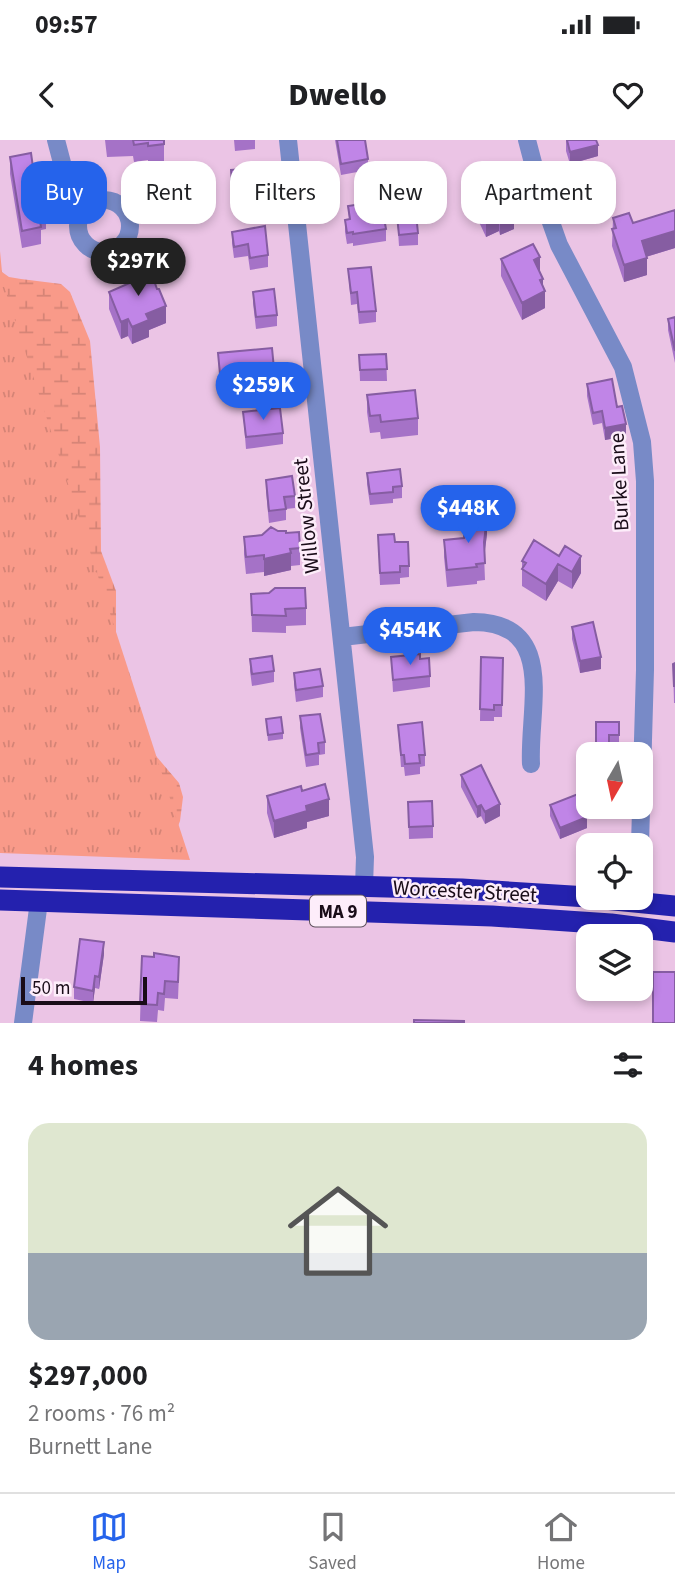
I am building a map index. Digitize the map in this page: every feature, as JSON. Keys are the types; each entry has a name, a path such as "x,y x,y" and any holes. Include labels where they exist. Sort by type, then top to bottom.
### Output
{"highway":[{"name":"Worcester Street","path":"0,877 492,890 576,896"},
{"path":"653,898 675,896"},
{"name":"Worcester Street","path":"0,900 480,915 611,924 675,932"},
{"path":"653,902 675,906"}],"street":[{"path":"56,140 62,161"},
{"name":"Willow Street","path":"288,140 365,857 364,886"},
{"name":"Burke Lane","path":"527,140 542,197 559,245 623,367 642,442 645,481 645,691 640,833"},
{"path":"342,637 474,622 495,624 512,631 526,644 531,661 531,764"},
{"path":"23,1023 39,901"}],"green space":[{"path":"0,251 2,272 9,277 61,284 70,292 90,341 100,447 101,551 116,591 116,637 145,743 179,783 183,797 180,821 175,834 0,801"},
{"path":"0,274 190,860 0,853"}],"building":[{"path":"133,140 164,140 164,144 134,145"},
{"path":"337,140 365,140 368,159 341,164"},
{"path":"567,140 596,140 598,145 570,152"},
{"path":"31,153 32,161 21,161 21,224 41,224 41,227 22,231 10,157"},
{"path":"354,205 354,224 385,224 386,229 347,233 345,220 350,219 348,206"},
{"path":"675,210 675,231 642,241 647,258 624,265 612,229 616,228 616,217 629,213 633,223"},
{"path":"398,224 417,224 418,233 399,235"},
{"path":"265,226 268,255 250,258 248,244 234,247 232,232"},
{"path":"533,244 540,257 534,260 543,279 540,280 545,291 522,303 501,259"},
{"path":"149,266 166,306 146,314 149,320 132,327 128,319 121,322 109,292 132,282 129,275"},
{"path":"371,267 376,311 359,312 357,292 351,293 348,269"},
{"path":"274,289 277,315 256,317 253,292"},
{"path":"675,317 675,351 668,319"},
{"path":"272,348 274,369 261,370 262,376 248,378 247,372 220,374 218,353"},
{"path":"386,354 387,369 360,370 359,355"},
{"path":"612,379 617,407 622,406 626,424 605,428 602,411 593,413 587,384"},
{"path":"415,390 418,418 381,422 380,415 370,416 367,395"},
{"path":"280,408 283,433 246,437 243,412"},
{"path":"400,469 402,486 393,487 393,492 370,494 367,473"},
{"path":"292,476 295,496 284,497 286,509 269,511 266,480"},
{"path":"466,514 487,517 485,563 476,564 477,567 447,570 444,540 464,538"},
{"path":"271,527 286,533 299,532 300,548 290,549 291,553 264,559 264,555 246,557 244,537 262,535"},
{"path":"394,534 395,542 408,542 409,566 400,566 400,572 380,573 378,535"},
{"path":"534,540 559,556 565,546 581,556 572,572 558,564 546,584 522,569 526,563 522,561"},
{"path":"275,588 305,588 306,608 285,609 286,616 252,615 251,594 269,593"},
{"path":"593,622 601,657 580,661 572,627"},
{"path":"420,654 420,659 429,658 430,676 393,680 391,657"},
{"path":"272,656 274,671 252,674 250,659"},
{"path":"481,657 503,658 502,705 494,705 494,710 480,709"},
{"path":"675,663 675,686 674,686 673,664"},
{"path":"320,669 323,686 296,690 294,673"},
{"path":"320,714 325,742 318,743 319,753 306,755 300,716"},
{"path":"281,717 283,733 268,735 266,719"},
{"path":"422,722 425,755 419,755 420,763 405,764 404,755 401,755 398,725"},
{"path":"596,722 619,722 619,735 609,735 609,742 596,742"},
{"path":"481,765 500,804 485,812 481,805 477,807 461,775"},
{"path":"325,784 329,799 306,806 307,811 274,821 267,796 301,786 302,791"},
{"path":"576,795 576,819 582,819 560,828 550,805"},
{"path":"432,801 433,826 409,827 408,802"},
{"path":"80,939 104,942 99,977 95,976 93,991 74,987"},
{"path":"154,953 179,957 178,982 165,981 164,994 158,993 157,1005 140,1004 142,956 154,957"},
{"path":"653,972 675,972 675,1023 653,1023"},
{"path":"414,1020 464,1021 464,1023 414,1023"}]}
